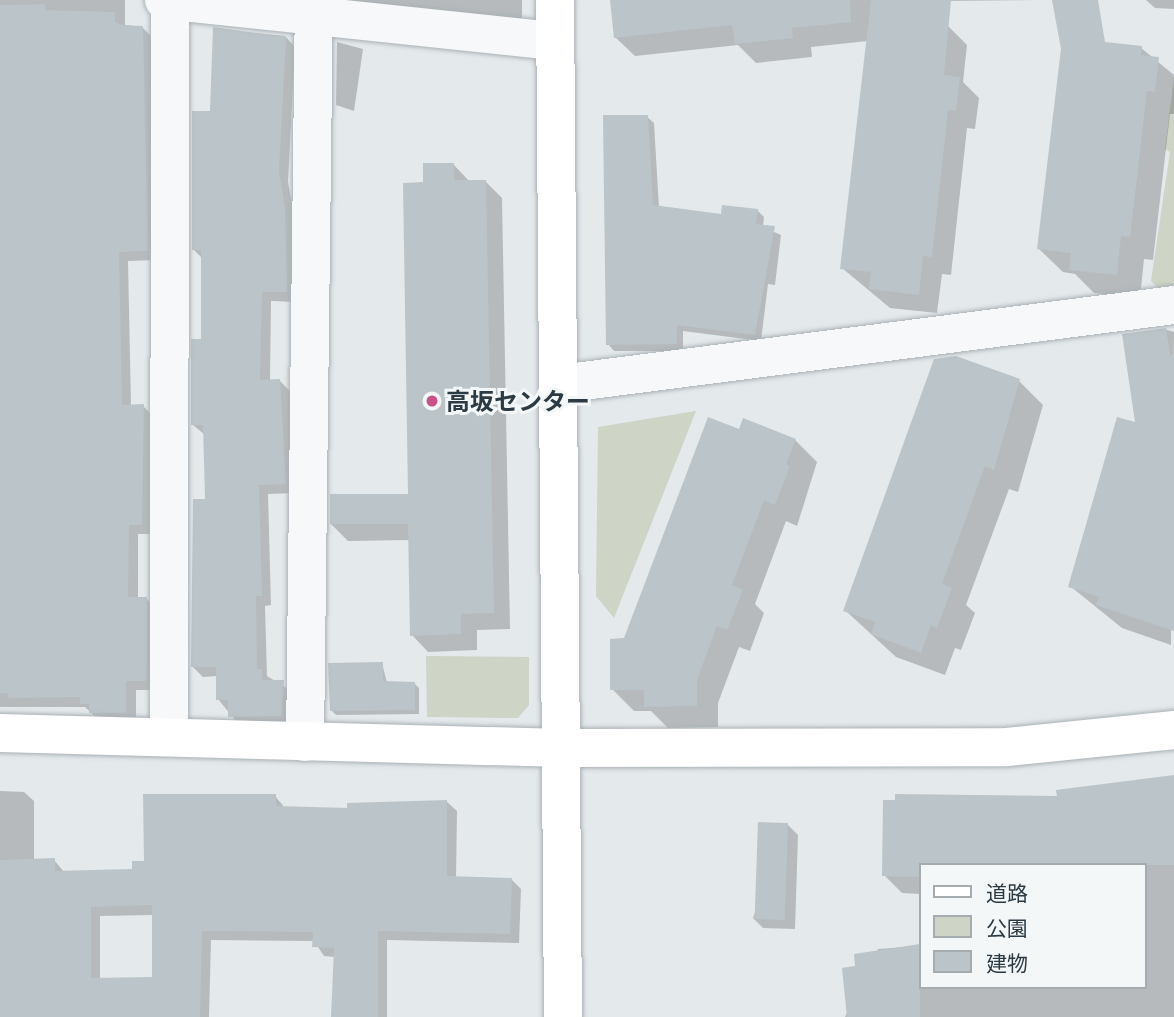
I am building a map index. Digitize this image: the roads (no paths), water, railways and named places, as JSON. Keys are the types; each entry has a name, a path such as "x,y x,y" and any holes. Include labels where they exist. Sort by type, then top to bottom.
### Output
{"street":[{"path":"164,0 314,7 555,41"},
{"path":"169,736 170,0"},
{"path":"555,0 563,748 563,1017"},
{"path":"305,743 314,7"},
{"path":"560,384 1174,305"},
{"path":"0,733 563,748 1007,747 1174,730"}],"place":[{"name":"高坂センター","path":"432,401"}]}
